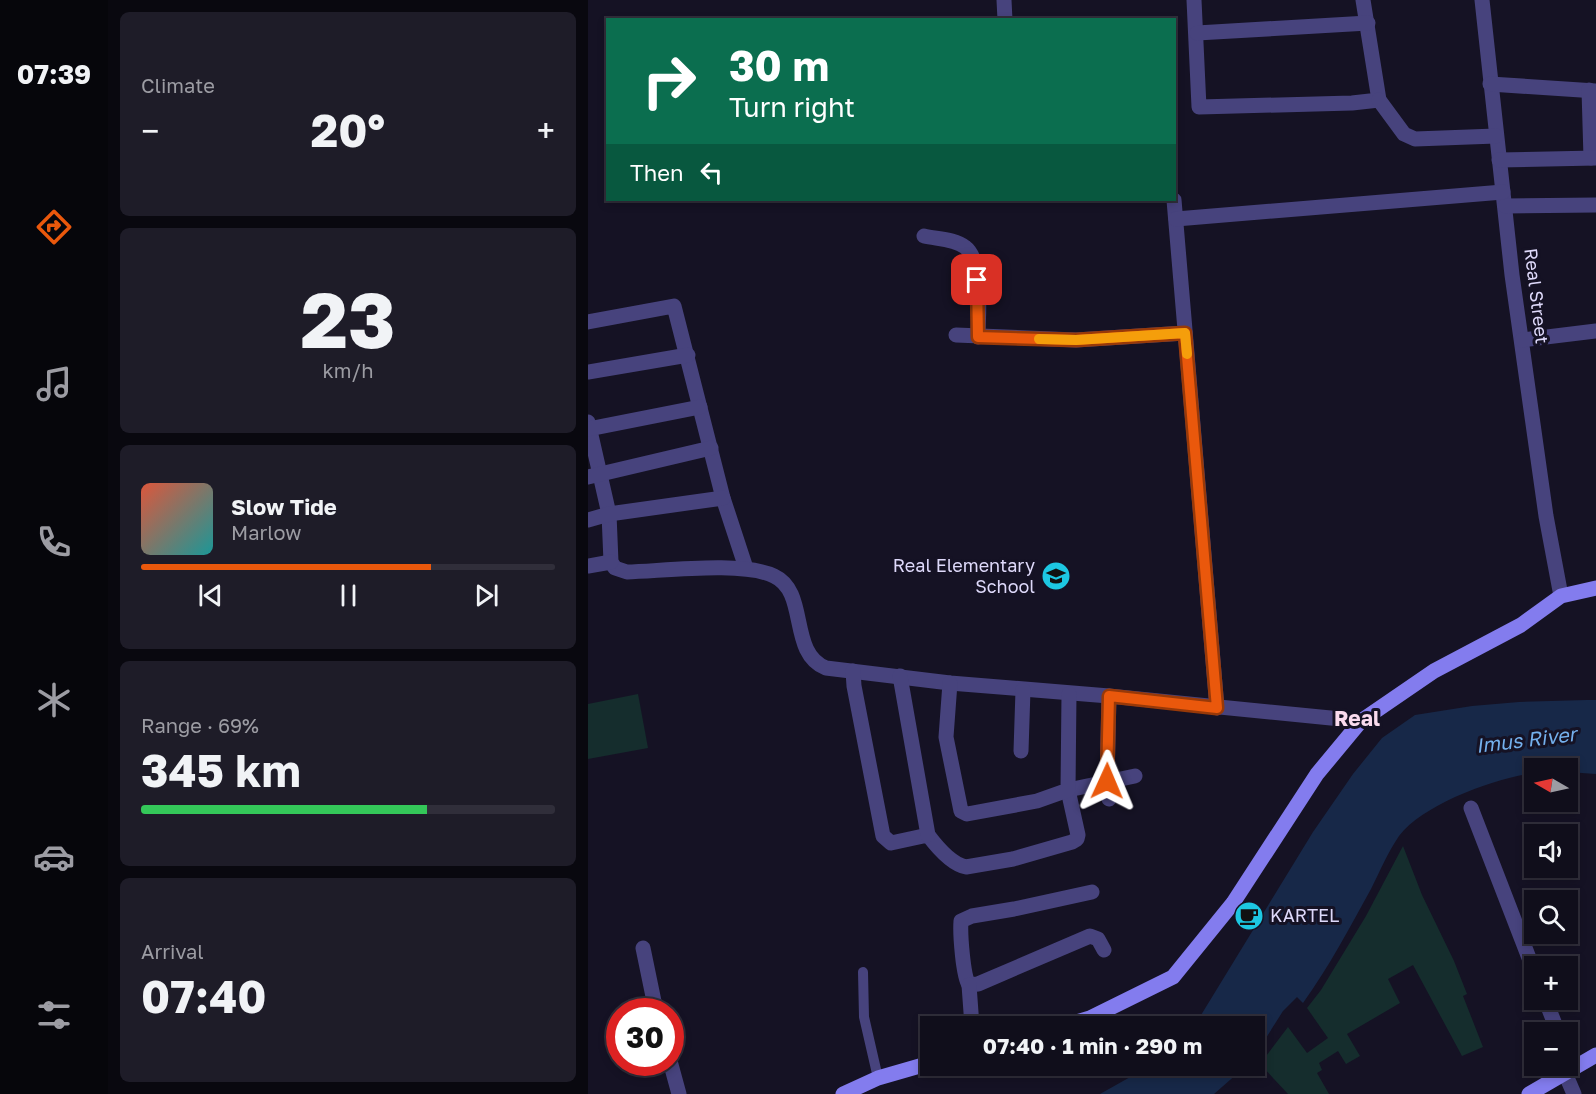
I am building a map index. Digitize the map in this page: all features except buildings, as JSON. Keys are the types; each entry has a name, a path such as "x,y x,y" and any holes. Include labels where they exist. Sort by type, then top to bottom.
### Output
{"main road":[{"path":"1094,1016 1173,977 1233,903 1317,774 1361,721 1434,671 1521,625 1561,596 1596,588"},
{"path":"1578,1062 1596,1055"},
{"path":"843,1094 878,1078 920,1066"},
{"path":"1529,1094 1554,1076"}],"street":[{"path":"1004,0 1005,18"},
{"path":"1194,0 1198,107 1353,103 1379,100"},
{"path":"1363,0 1379,100 1404,134 1415,140 1496,136"},
{"name":"Real Street","path":"1482,0 1496,136 1522,340 1545,509 1561,596"},
{"path":"1197,33 1368,23"},
{"path":"1490,84 1592,91 1593,158 1499,160"},
{"path":"1176,219 1504,199 1596,205"},
{"path":"1174,201 1217,708"},
{"path":"924,236 960,243 972,254 977,276 978,337"},
{"path":"588,322 674,306 723,498 746,568"},
{"path":"1522,340 1596,331"},
{"path":"956,335 1076,340 1185,333"},
{"path":"588,372 688,355"},
{"path":"699,407 589,425 594,475 609,514 611,562 615,568 627,572 746,568 776,576 787,587 793,599 807,652 816,664 826,668 950,683 1361,721"},
{"path":"594,475 711,448"},
{"path":"588,520 609,514 723,498"},
{"path":"588,567 611,562"},
{"path":"853,671 884,836 891,843 928,835"},
{"path":"900,676 928,835 946,856 966,867 1013,859 1077,839 1068,790 1070,694"},
{"path":"950,683 946,737 961,811 966,814 1037,801 1068,790 1135,776"},
{"path":"1022,751 1023,690"},
{"path":"1109,696 1107,781 1109,799"},
{"path":"1471,808 1528,956"},
{"path":"971,1016 969,985 960,933 961,921 972,916 1092,892"},
{"path":"969,985 978,984 1090,936 1098,939 1104,950"},
{"path":"643,948 653,998"},
{"path":"674,1076 679,1094"},
{"path":"1570,1076 1574,1094"}],"lane":[{"path":"863,972 864,1017 878,1078"}],"green space":[{"path":"638,694 648,748 588,759 588,704"},
{"path":"1403,846 1422,895 1454,961 1467,994 1463,996 1483,1047 1462,1056 1413,965 1388,979 1400,1003 1347,1034 1360,1056 1346,1064 1338,1051 1319,1063 1322,1070 1317,1073 1329,1094 1288,1094 1265,1069 1265,1057 1288,1027 1307,1053 1328,1038 1307,1008 1321,990 1366,916"}],"water":[{"name":"Imus River","path":"1596,700 1596,774 1578,773 1578,758 1524,758 1524,775 1500,780 1461,794 1425,813 1410,824 1395,842 1371,889 1313,989 1303,1003 1297,997 1283,1011 1265,1040 1265,1016 1200,1016 1313,832 1353,774 1382,738 1415,715 1472,706"},
{"path":"1132,1076 1234,1076 1214,1094 1100,1094"}],"slow traffic":[{"path":"1039,339 1076,340 1185,333 1187,354"}],"place":[{"name":"Real Elementary School","path":"1056,576"},
{"name":"KARTEL","path":"1249,916"}],"district":[{"name":"Real","path":"1357,719"}],"route":[{"path":"977,280 978,337 1076,340 1185,333 1217,708 1109,696 1107,781"}]}
